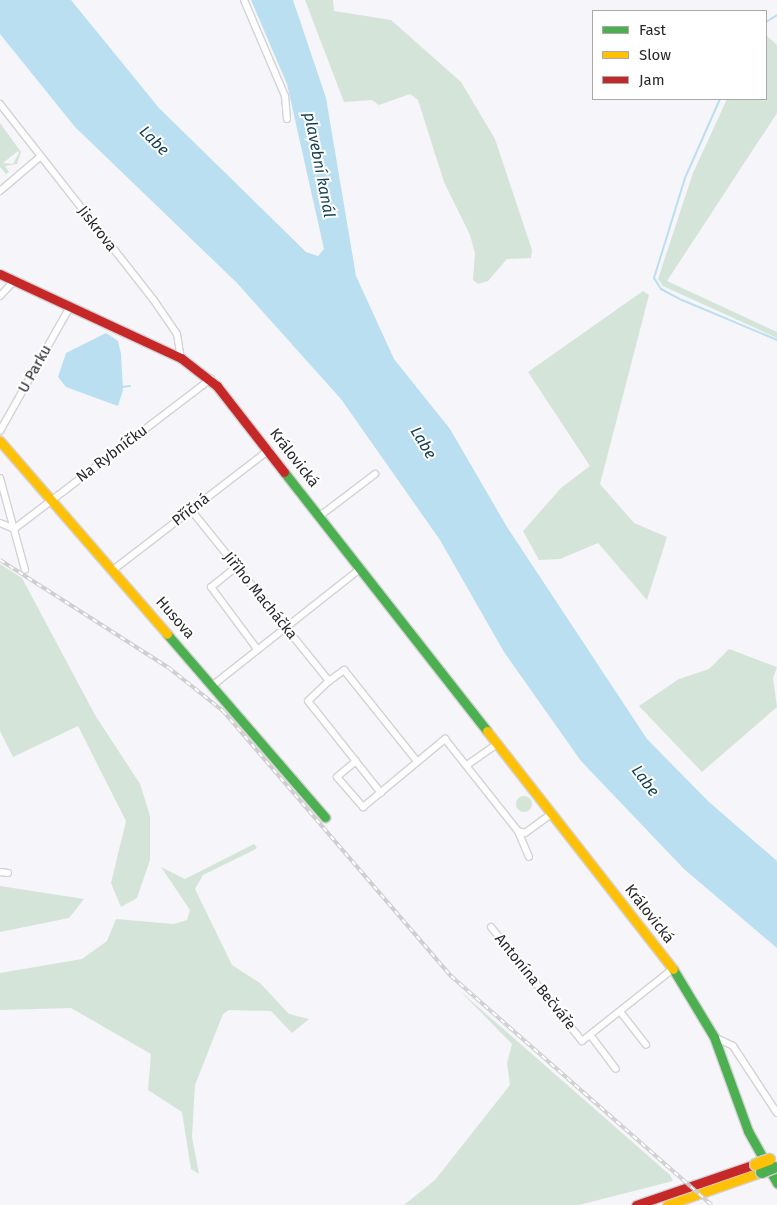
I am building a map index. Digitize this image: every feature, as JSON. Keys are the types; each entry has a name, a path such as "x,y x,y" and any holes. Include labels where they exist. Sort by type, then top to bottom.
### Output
{"main road":[{"name":"Královická","path":"0,274 182,358 211,379 321,515 673,969 714,1037 748,1131 777,1184"},
{"name":"Husova","path":"0,441 213,685 325,817"},
{"path":"667,1205 774,1162"},
{"path":"636,1205 758,1168"}],"street":[{"path":"244,0 285,96 287,119"},
{"name":"Jiskrova","path":"0,104 167,320 177,334 182,358"},
{"path":"0,191 40,157"},
{"path":"0,296 14,281"},
{"name":"U Parku","path":"0,431 70,307"},
{"name":"Na Rybníčku","path":"14,529 211,379"},
{"name":"Příčná","path":"113,570 269,450"},
{"path":"321,515 375,474"},
{"path":"0,478 25,570"},
{"name":"Jiřího Macháčka","path":"191,510 284,628 329,681"},
{"path":"0,523 14,529"},
{"path":"236,567 210,587 257,649"},
{"path":"213,685 361,568"},
{"path":"381,793 308,701 329,681 344,670 417,761"},
{"path":"356,761 337,778 363,807 444,739 467,765 518,831 529,857"},
{"path":"467,765 498,743"},
{"path":"518,831 525,833 553,813"},
{"path":"0,872 8,873"},
{"name":"Antonína Bečváře","path":"491,927 582,1041 622,1014 673,969"},
{"path":"622,1014 646,1046"},
{"path":"590,1036 616,1069"},
{"name":"Královická","path":"714,1037 732,1046 777,1113"}],"green space":[{"path":"305,0 333,0 334,11 391,20 461,82 495,139 532,250 531,258 507,259 488,281 478,284 473,280 475,253 470,235 444,182 418,100 410,94 379,105 372,100 344,102"},
{"path":"767,36 777,45 777,113 667,281 777,332 777,338 663,286 658,279 693,173 727,100 767,100"},
{"path":"0,123 21,152 17,164 5,166 9,172 6,174 0,167","holes":["18,151 19,153 13,164 3,163"]},
{"path":"643,291 649,295 600,484 634,523 667,537 647,600 598,543 560,559 539,560 523,531 561,488 590,466 528,372"},
{"path":"0,564 22,578 95,715 140,784 150,816 150,860 137,898 121,907 111,883 126,821 78,726 13,757 0,731"},
{"path":"729,649 777,667 773,678 777,707 702,772 639,706 679,679 709,669"},
{"path":"524,796 530,798 532,804 530,810 524,812 518,810 516,804 518,798"},
{"path":"254,844 257,848 203,875 195,889 232,965 260,983 289,1014 309,1019 292,1033 271,1011 229,1010 223,1014 195,1085 192,1137 199,1174 191,1169 182,1112 148,1090 151,1054 71,1008 0,1010 0,973 82,959 107,941 116,919 174,924 187,920 190,910 161,867 185,879"},
{"path":"0,886 84,899 69,918 0,932"},
{"path":"460,991 670,1175 673,1181 579,1205 404,1205 435,1180 510,1085 507,1063 512,1044"}],"water":[{"path":"0,0 71,0 159,108 306,252 318,256 324,249 287,84 251,0 293,0 326,98 356,276 394,359 450,429 507,527 647,739 709,802 777,861 777,948 684,869 581,761 504,652 440,540 341,399 237,283 75,127 0,34"},
{"path":"106,333 118,341 121,354 123,390 118,406 66,387 58,377 66,353"}],"waterway":[{"path":"767,21 777,15"},
{"path":"720,100 685,178 654,278 661,289 682,300 777,340"},
{"path":"122,387 130,386"}],"railway":[{"path":"0,560 169,668 223,711 451,976 712,1205"}],"traffic: fast":[{"path":"284,472 487,731"},
{"path":"167,634 325,817"},
{"path":"673,969 714,1037 748,1131 777,1183"},
{"path":"761,1172 774,1167"}],"traffic: slow":[{"path":"0,441 167,634"},
{"path":"487,731 673,969"},
{"path":"755,1164 769,1159"},
{"path":"667,1205 761,1172"}],"traffic: jam":[{"path":"0,274 181,358 217,386 284,472"},
{"path":"636,1205 755,1164"}],"water label":[{"name":"Labe","path":"154,141"},
{"name":"plavební kanál","path":"319,165"},
{"name":"Labe","path":"423,443"},
{"name":"Labe","path":"645,781"}]}
